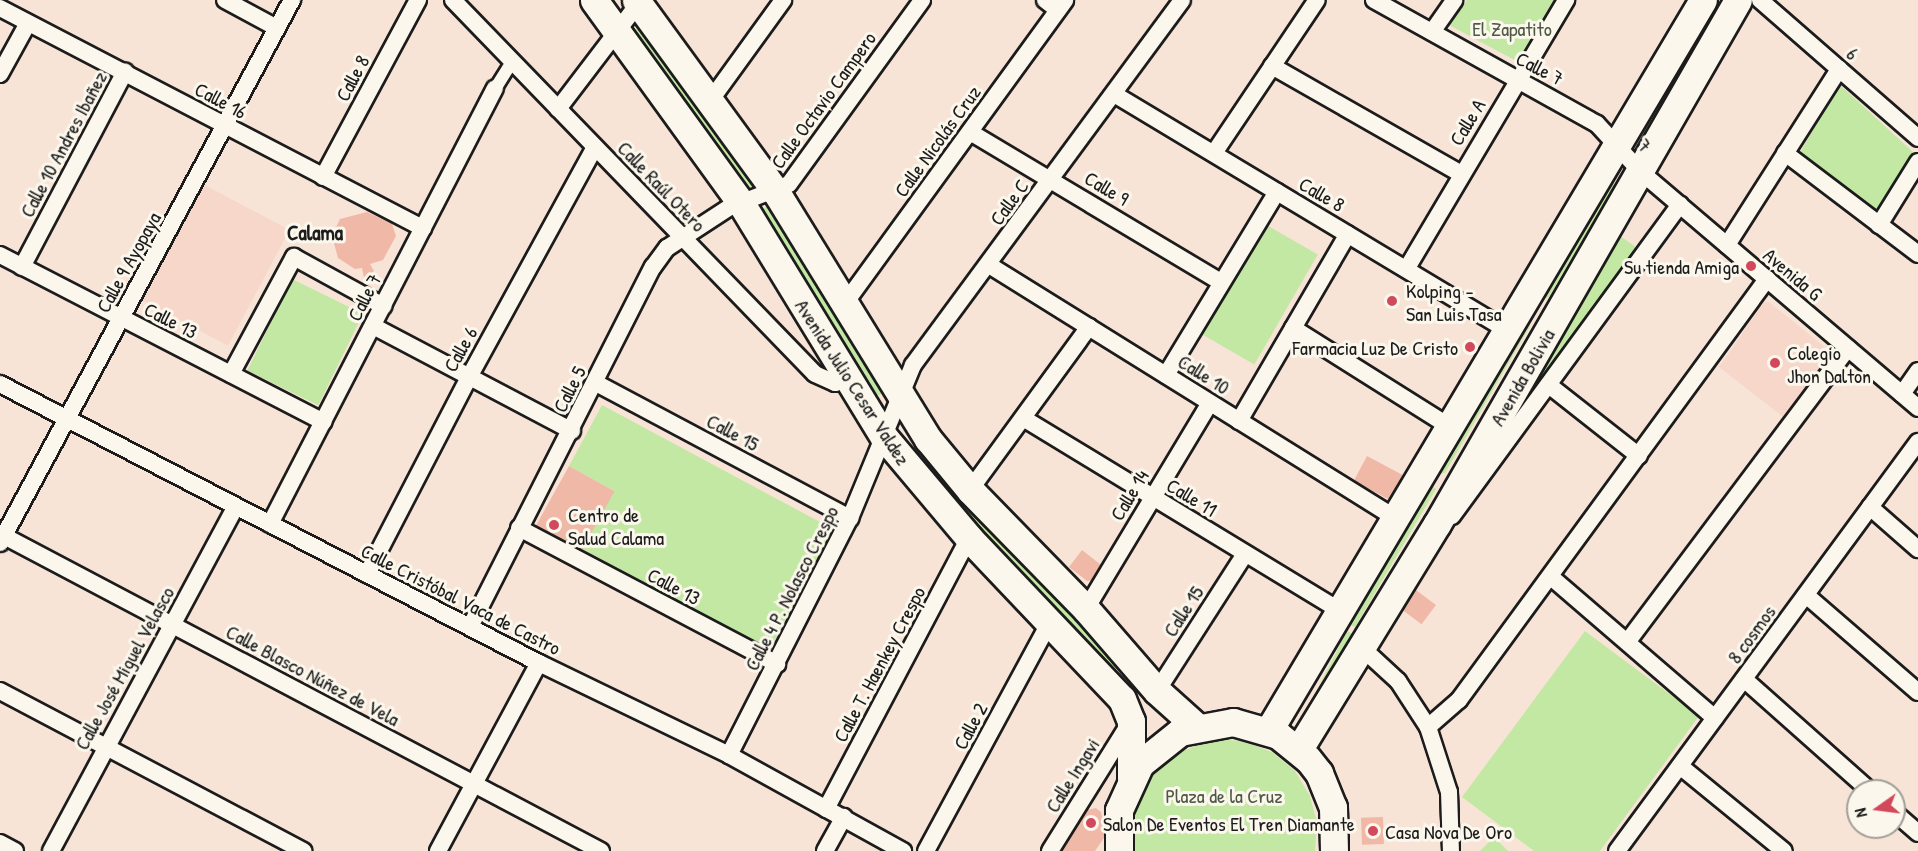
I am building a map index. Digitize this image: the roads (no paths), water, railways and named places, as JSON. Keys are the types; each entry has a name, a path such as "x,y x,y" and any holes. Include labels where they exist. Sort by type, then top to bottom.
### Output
{"main road":[{"name":"Avenida Julio Cesar Valdez","path":"594,0 741,203 884,437 969,538 1122,699 1131,721 1131,778"},
{"name":"Avenida Bolivia","path":"1269,730 1508,331 1702,0"},
{"name":"Avenida Bolivia","path":"1299,749 1437,524 1738,0"},
{"name":"Avenida Julio Cesar Valdez","path":"638,1 776,192 843,306 928,439 970,490 1086,609 1157,691 1196,726"},
{"path":"1119,851 1119,810 1131,778 1165,740 1196,726 1233,722 1269,730 1299,749 1328,790 1335,822 1334,851"}],"street":[{"path":"225,0 277,28"},
{"name":"Calle 9 Ayopaya","path":"2,540 227,127 292,0"},
{"name":"Calle 8","path":"323,177 418,0"},
{"name":"Calle Raúl Otero","path":"453,0 815,374 835,383 848,379"},
{"path":"710,101 783,0"},
{"name":"Calle Octavio Campero","path":"741,203 776,192 789,184 922,0"},
{"name":"Calle C","path":"884,437 913,365 1053,179 1182,0"},
{"path":"1214,153 1317,0"},
{"name":"Calle 7","path":"1374,0 1597,124 1617,146"},
{"path":"1432,32 1454,0"},
{"name":"Calle A","path":"1407,268 1566,0"},
{"name":"6","path":"1760,0 1918,138"},
{"path":"558,109 638,1"},
{"name":"Calle Nicolás Cruz","path":"843,306 969,132 1056,3"},
{"name":"Calle 16","path":"0,8 423,228"},
{"path":"0,74 28,23"},
{"path":"495,89 512,62"},
{"path":"1272,66 1461,174"},
{"path":"1727,245 1839,69"},
{"name":"Calle 10 Andres Ibañez","path":"22,267 125,72"},
{"name":"Calle 7","path":"270,524 495,89"},
{"name":"Calle 8","path":"1114,94 1407,268 1508,331"},
{"name":"Calle 9","path":"969,132 1053,179 1221,282"},
{"name":"7","path":"1617,146 1641,172"},
{"name":"Calle 6","path":"367,574 468,379 595,147"},
{"path":"1785,153 1918,254"},
{"path":"1879,225 1918,162"},
{"name":"Avenida G","path":"1641,172 1918,408"},
{"path":"1166,375 1277,192"},
{"name":"Calle 5","path":"470,627 519,528 572,431 653,267 667,248 682,237 741,203"},
{"path":"1437,524 1462,506 1680,205"},
{"path":"1239,421 1348,234"},
{"name":"Calle 13","path":"0,255 323,422"},
{"path":"231,374 294,257 383,306"},
{"name":"Calle 10","path":"989,265 1395,518"},
{"path":"1428,727 1459,700 1767,279"},
{"path":"373,326 468,379 572,431"},
{"path":"970,490 1089,327"},
{"path":"1293,328 1450,427"},
{"path":"1628,641 1848,348"},
{"path":"1902,394 1918,371"},
{"name":"Calle 15","path":"596,383 850,518"},
{"name":"Calle Cristóbal Vaca de Castro","path":"0,384 539,663 729,755 903,851"},
{"path":"1550,386 1639,456"},
{"name":"Calle 14","path":"1086,609 1210,403"},
{"name":"Calle 11","path":"1023,417 1340,611"},
{"name":"Calle 4 P. Nolasco Crespo","path":"729,755 850,518 884,437"},
{"name":"8 cosmos","path":"1617,851 1918,442"},
{"name":"Calle José Miguel Velasco","path":"51,851 104,746 236,506"},
{"path":"1870,507 1918,549"},
{"name":"Calle 13","path":"519,528 777,664"},
{"name":"Calle T. Haenkey Crespo","path":"826,809 969,538"},
{"name":"Calle Blasco Núñez de Vela","path":"2,540 171,624 601,851"},
{"name":"Calle 15","path":"1157,691 1245,554"},
{"path":"1551,577 1715,718"},
{"path":"1806,595 1918,692"},
{"name":"Calle 2","path":"926,851 1050,622"},
{"path":"1361,647 1398,681 1428,727 1449,792 1451,851"},
{"path":"438,851 539,663"},
{"path":"1744,679 1856,779"},
{"path":"0,691 303,851"},
{"name":"Calle Ingavi","path":"1050,851 1131,721"},
{"path":"1680,766 1774,848"},
{"path":"825,851 844,817"},
{"path":"1906,822 1918,833"},
{"path":"0,843 15,851"}],"place":[{"name":"Su tienda Amiga","path":"1751,266"},
{"name":"Kolping - San Luis Tasa","path":"1392,301"},
{"name":"Farmacia Luz De Cristo","path":"1470,347"},
{"name":"Colegio Jhon Dalton","path":"1775,363"},
{"name":"Centro de Salud Calama","path":"554,525"},
{"name":"Salon De Eventos El Tren Diamante","path":"1091,823"},
{"name":"Casa Nova De Oro","path":"1373,831"}],"district":[{"name":"Calama","path":"315,233"}],"park label":[{"name":"El Zapatito","path":"1512,28"},
{"name":"Plaza de la Cruz","path":"1224,795"}]}
